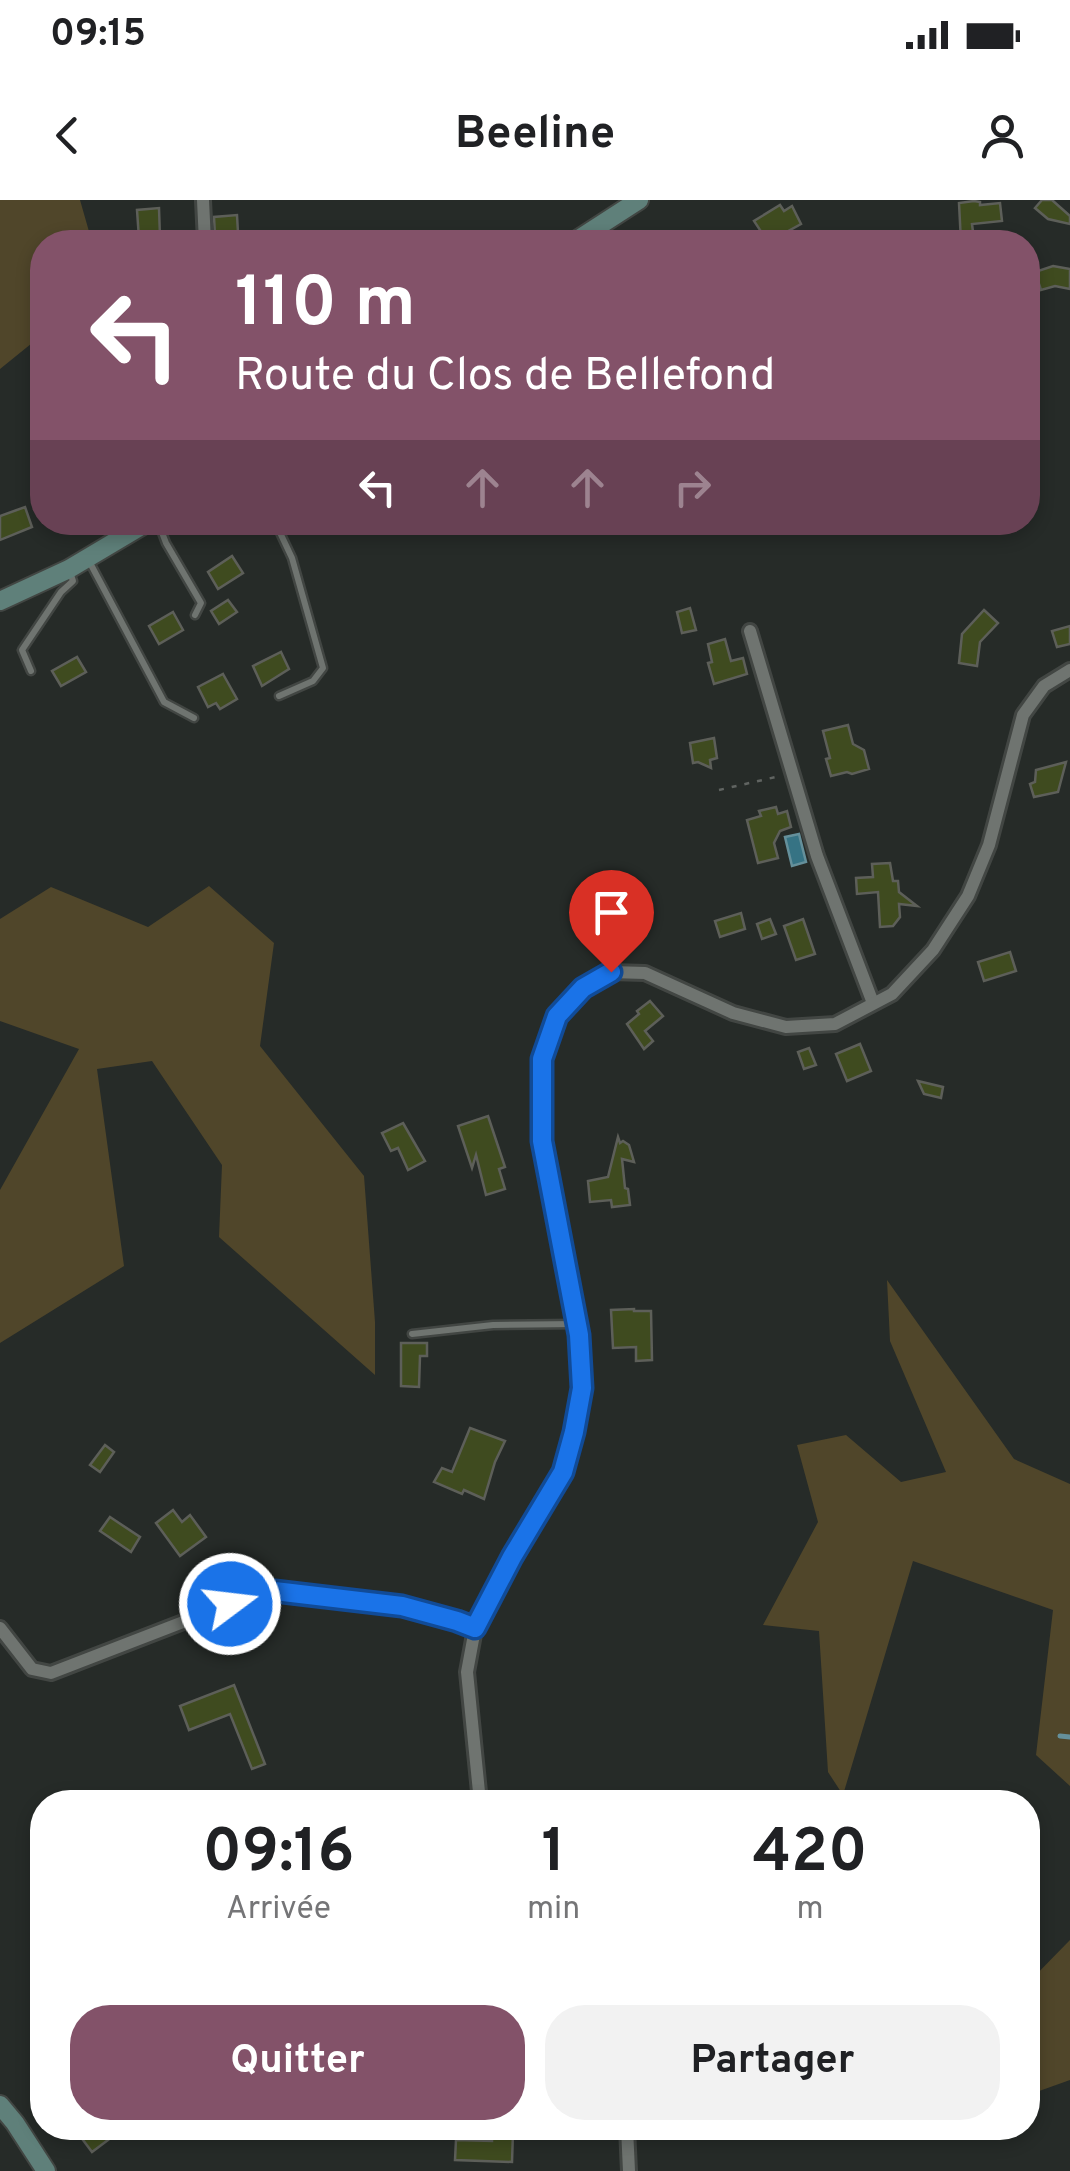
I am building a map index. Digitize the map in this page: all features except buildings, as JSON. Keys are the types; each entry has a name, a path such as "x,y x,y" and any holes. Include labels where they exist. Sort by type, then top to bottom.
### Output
{"main road":[{"path":"592,230 638,200"},
{"path":"0,601 69,569 126,535"},
{"path":"0,2105 46,2171"}],"street":[{"path":"203,200 205,230"},
{"path":"750,632 816,856 873,1003"},
{"path":"479,1790 467,1672 475,1628 563,1472 582,1388 577,1324 542,1141 542,1059 557,1016 583,988 611,972 645,973 733,1013 786,1027 835,1024 892,994 933,950 968,896 989,845 1022,714 1044,686 1070,670"},
{"path":"0,1628 32,1669 51,1673 266,1590 402,1606 475,1628"},
{"path":"627,2140 629,2171"}],"lane":[{"path":"163,535 201,603 195,615"},
{"path":"280,696 313,680 323,668 282,535"},
{"path":"88,558 164,702 194,718"},
{"path":"31,672 22,650 61,592 74,581 69,569"},
{"path":"412,1334 492,1325 577,1324"}],"path":[{"path":"719,790 792,774"}],"shaded area":[{"path":"0,200 80,200 89,230 30,230 30,345 0,369"},
{"path":"209,886 274,943 260,1046 364,1176 375,1375 219,1237 222,1165 152,1061 97,1069 124,1266 0,1343 0,1190 79,1049 0,1021 0,919 51,887 148,927"},
{"path":"887,1280 1014,1459 1070,1484 1070,1786 1036,1755 1053,1610 913,1561 844,1790 840,1790 828,1772 819,1631 763,1625 818,1522 797,1445 846,1435 901,1482 946,1472 890,1341"},
{"path":"1070,1940 1070,2080 1040,2091 1040,1971"}],"water":[{"path":"799,834 806,862 792,866 785,837"}],"waterway":[{"path":"1060,1736 1070,1737"}],"route":[{"path":"230,1604 266,1590 402,1606 475,1628 563,1472 574,1432 582,1388 579,1335 542,1141 542,1059 557,1016 583,988 611,972"}]}
